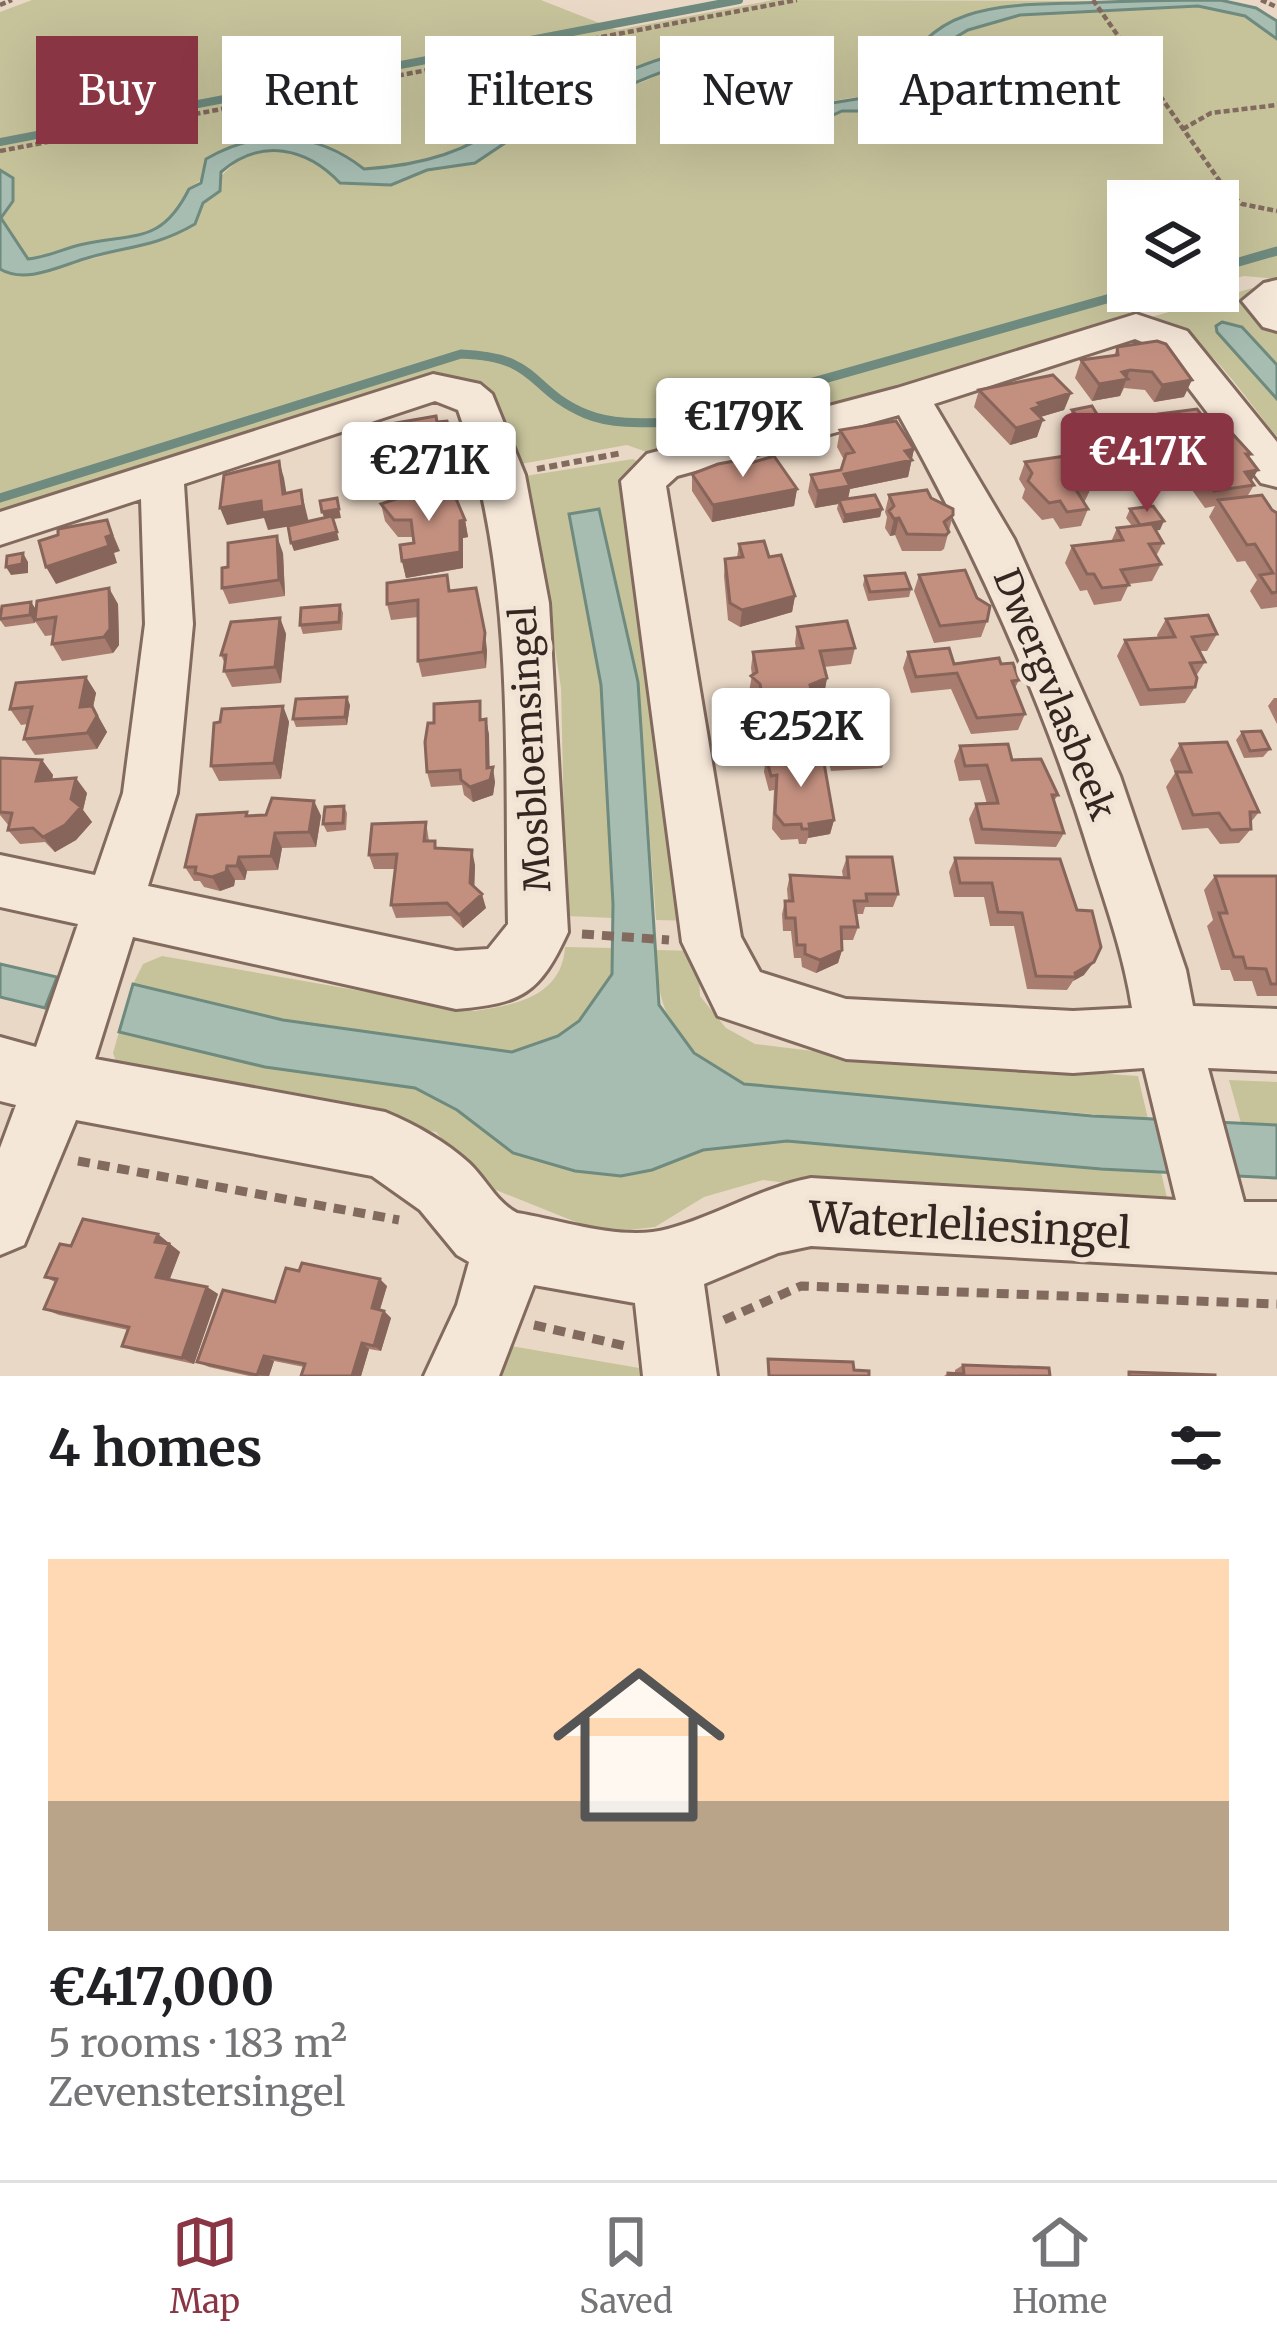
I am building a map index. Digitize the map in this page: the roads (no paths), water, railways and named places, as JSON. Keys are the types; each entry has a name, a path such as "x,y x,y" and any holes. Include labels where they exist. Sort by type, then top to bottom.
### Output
{"street":[{"path":"1277,291 1261,302 1277,319"},
{"path":"1277,472 1173,340 1136,326 910,398 662,465 643,482 726,969 846,1029 1073,1042 1175,1063 1277,1040"},
{"name":"Mosbloemsingel","path":"0,529 433,387 465,393 477,404 503,475 525,603 538,932 504,976 456,980 115,907"},
{"name":"Dwergvlasbeek","path":"910,398 992,538 1094,776 1156,970 1175,1063 1234,1222"},
{"path":"0,1221 34,1153 27,1077 115,907 150,793 169,624 162,477"},
{"path":"0,881 115,907"},
{"name":"Waterleliesingel","path":"27,1077 385,1145 443,1186 481,1231 509,1246 638,1268 666,1265 777,1219 811,1212 1234,1222"},
{"path":"476,1346 509,1246"},
{"path":"666,1265 678,1358"}],"waterway":[{"path":"0,142 739,0"},
{"path":"1239,262 1277,251"},
{"path":"0,498 461,354 506,361 567,404 596,418 672,422 1107,299"}]}
